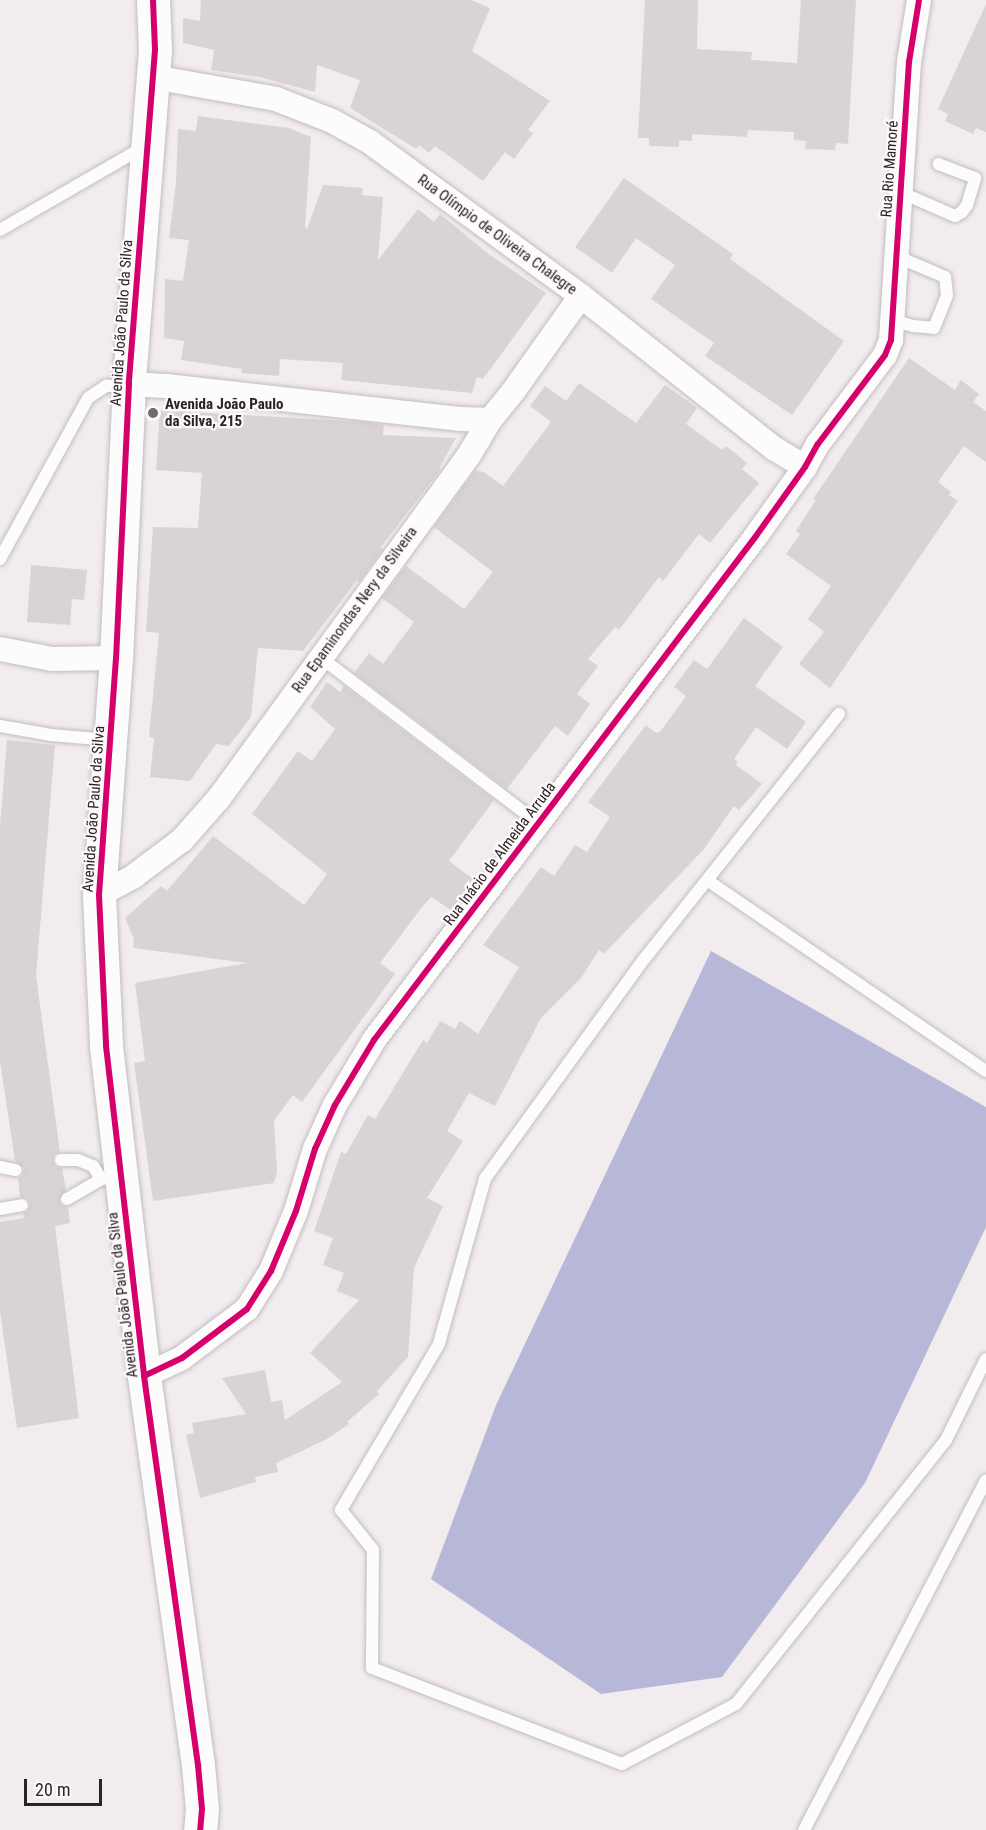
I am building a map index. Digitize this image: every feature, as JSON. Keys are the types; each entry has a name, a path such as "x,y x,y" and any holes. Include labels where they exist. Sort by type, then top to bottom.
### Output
{"street":[{"name":"Avenida João Paulo da Silva","path":"153,0 155,50 129,384 116,658 99,896 111,1177 144,1376 198,1765 202,1809 200,1830"},
{"name":"Rua Rio Mamoré","path":"891,330 909,62 919,0"},
{"name":"Rua Olímpio de Oliveira Chalegre","path":"153,77 276,99 332,121 370,142 581,296 775,449 805,467"},
{"name":"Rua Epaminondas Nery da Silveira","path":"99,896 134,876 182,840 219,798 469,455 490,420 581,296"},
{"name":"Rua Inácio de Almeida Arruda","path":"144,1376 182,1358 247,1309 271,1271 296,1211 315,1149 334,1105 374,1041 805,467 818,444 885,355 891,330"},
{"path":"129,384 166,386 461,419 490,420"},
{"path":"0,649 52,659 116,658"}],"lane":[{"path":"0,230 147,144"},
{"path":"900,192 955,216 962,212 967,205 975,178 939,164"},
{"path":"891,330 934,328 947,295 945,277 896,256"},
{"path":"0,559 84,404 96,391 106,386 129,384"},
{"path":"320,657 539,824"},
{"path":"839,714 637,969 485,1179 439,1344 341,1510 373,1550 372,1668 622,1764 736,1704 946,1440 986,1359"},
{"path":"0,726 51,735 110,740"},
{"path":"707,880 986,1071"},
{"path":"61,1160 78,1160 111,1177"},
{"path":"0,1167 16,1170"},
{"path":"67,1199 111,1177"},
{"path":"0,1209 22,1205"},
{"path":"804,1830 986,1480"}],"water":[{"path":"711,951 986,1107 986,1227 865,1483 722,1677 601,1694 431,1579 496,1405"}],"building":[{"path":"201,0 471,0 490,8 472,51 550,101 528,130 533,133 514,159 505,152 483,181 435,146 429,153 419,145 416,149 350,108 360,80 317,65 315,92 260,77 211,70 214,50 183,43 183,18 200,21"},
{"path":"645,0 698,0 697,49 752,52 751,60 797,63 801,0 856,0 848,144 836,143 835,150 805,149 806,141 794,140 794,132 748,130 747,137 692,134 692,141 679,140 679,147 649,146 649,138 638,138"},
{"path":"986,4 986,132 976,128 973,134 945,121 948,114 938,109"},
{"path":"198,116 289,128 311,137 305,228 307,229 323,185 363,188 362,195 383,197 378,260 418,209 434,222 440,214 490,255 546,293 483,379 477,377 472,393 341,380 343,363 280,359 279,376 241,373 242,369 181,360 184,341 164,338 165,279 183,281 189,240 169,238 176,183 178,129 196,131"},
{"path":"624,178 733,254 730,259 844,341 792,415 705,356 714,343 651,299 675,265 636,238 612,273 575,247"},
{"path":"909,358 955,390 961,380 979,394 973,402 986,411 986,462 964,446 938,482 951,492 949,495 958,501 830,688 799,664 824,632 808,619 831,586 786,554 800,534 796,531 816,500 813,499"},
{"path":"579,383 636,423 665,385 697,408 686,424 722,450 726,446 747,463 742,469 759,483 710,543 699,534 663,581 659,577 619,630 615,627 588,659 598,666 577,694 590,704 568,736 555,726 507,789 354,673 369,653 383,664 414,622 382,598 406,566 464,609 493,572 434,527 475,471 484,472 503,486 551,422 530,406 545,386 566,401"},
{"path":"160,410 364,422 384,425 383,435 456,438 439,468 441,469 380,548 383,549 359,582 357,580 303,651 258,648 251,717 229,746 216,744 190,781 150,777 154,738 149,737 159,633 146,632 153,527 198,528 202,473 156,470"},
{"path":"31,565 87,570 84,600 72,599 70,625 27,622"},
{"path":"744,618 783,647 755,686 806,722 787,749 756,727 734,759 738,762 736,765 762,784 739,810 734,806 704,849 604,954 599,950 581,978 541,1018 495,1106 469,1093 447,1131 463,1141 427,1198 443,1206 414,1268 408,1357 377,1391 379,1394 347,1422 349,1424 327,1439 276,1463 278,1472 255,1477 256,1482 200,1498 186,1435 194,1433 192,1423 246,1414 222,1378 265,1370 271,1402 282,1400 285,1420 342,1382 310,1353 359,1300 337,1291 344,1273 323,1265 333,1238 314,1231 341,1152 346,1154 368,1115 375,1119 423,1040 427,1043 440,1021 455,1029 460,1021 478,1034 519,967 483,945 541,867 554,876 575,845 587,852 610,817 588,802 646,725 656,733 660,732 686,696 674,687 694,660 707,669"},
{"path":"327,682 340,692 344,686 494,800 449,861 473,879 451,910 431,897 419,911 380,963 395,974 302,1102 293,1095 274,1121 277,1172 274,1183 153,1201 134,1063 145,1061 135,983 247,963 133,948 134,939 125,918 161,886 167,891 213,836 304,905 327,874 252,814 298,751 312,761 335,729 310,707"},
{"path":"7,740 55,745 36,976 60,1152 54,1155 53,1161 56,1167 62,1168 66,1190 59,1200 62,1206 68,1207 70,1223 55,1226 79,1418 17,1428 0,1312 0,1222 24,1218 23,1213 28,1211 30,1204 28,1199 20,1197 18,1178 23,1175 24,1168 15,1161 0,1061 0,826"}],"cycle path":[{"path":"153,0 155,50 129,384 116,658 99,895 106,1046 144,1376 198,1765 202,1809 200,1830"},
{"path":"144,1376 182,1358 247,1309 271,1271 296,1211 315,1149 335,1105 374,1040 756,536 805,467 818,444 885,355 891,340 909,62 919,0"}],"place":[{"name":"Avenida João Paulo da Silva, 215","path":"153,413"}]}
